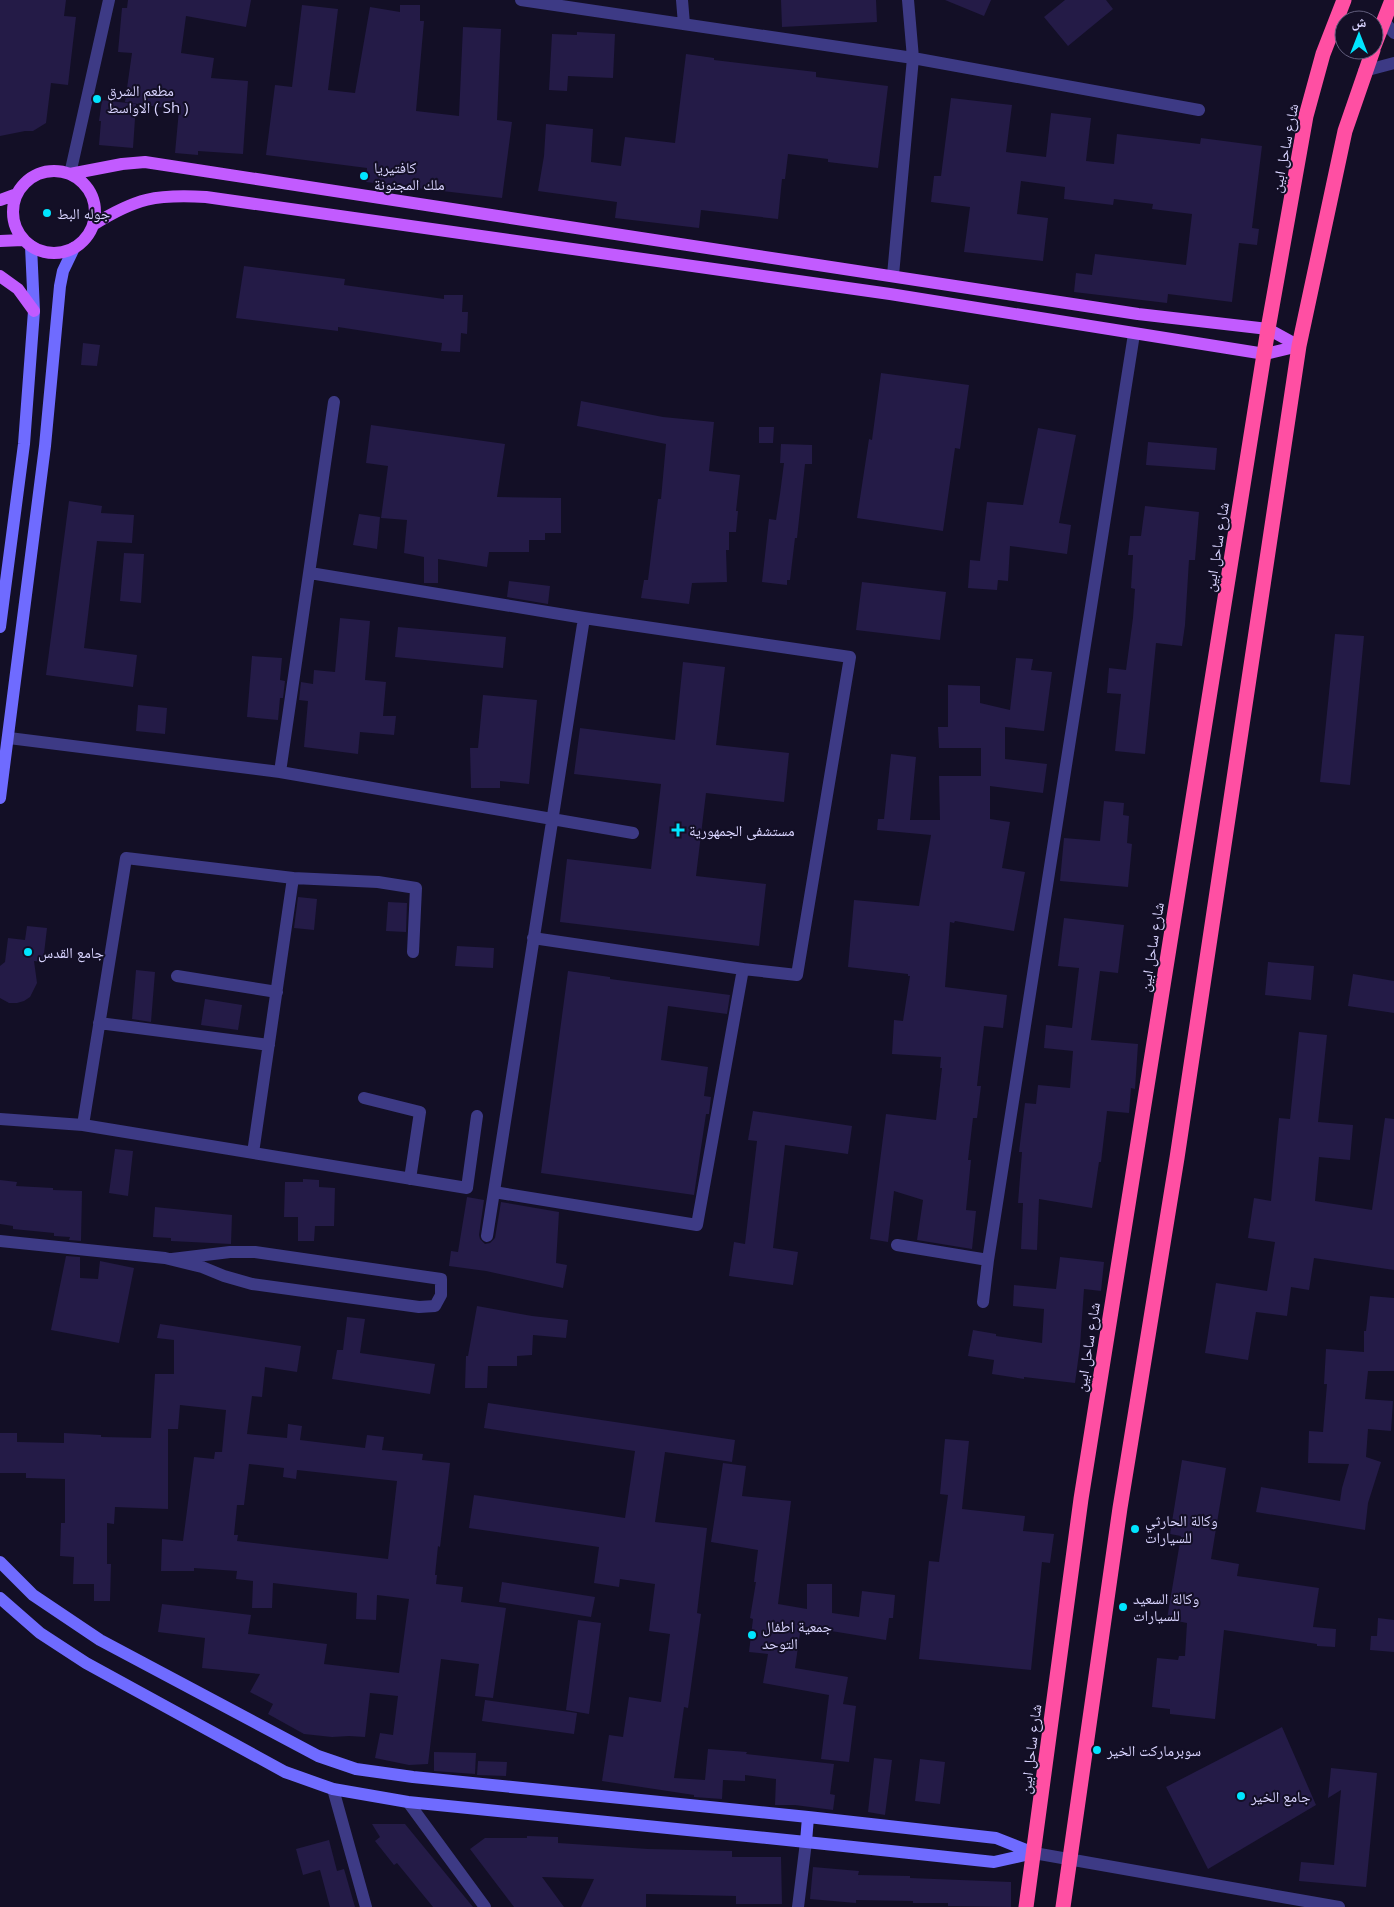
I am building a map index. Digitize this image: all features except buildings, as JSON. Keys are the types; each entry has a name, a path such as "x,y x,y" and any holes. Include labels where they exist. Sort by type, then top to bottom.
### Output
{"highway":[{"name":"شارع ساحل ابين","path":"1026,1907 1080,1499 1268,330 1306,116 1323,54 1344,0"},
{"path":"1384,21 1392,0"},
{"path":"1063,1907 1120,1508 1177,1158 1300,346 1345,131 1368,60"}],"main road":[{"path":"70,174 122,164 145,162 1138,314 1268,330 1300,346"},
{"path":"57,171 70,174 86,186 92,195 95,215 93,225 89,234 74,248 64,252 52,253 41,251 27,243 16,230 13,206 17,194 29,180 45,172 57,171"},
{"path":"0,200 17,194"},
{"path":"93,225 117,210 145,199 175,195 206,196 890,294 1265,354 1300,346"},
{"path":"0,241 27,243"},
{"path":"0,627 24,444 34,311 27,243"},
{"path":"0,798 4,737 45,446 60,286 63,271 74,248"},
{"path":"0,276 18,289 34,311"},
{"path":"890,294 894,276"},
{"path":"1134,334 1138,314"},
{"path":"0,1562 33,1595 100,1640 318,1756 356,1769 413,1777 996,1838 1034,1853"},
{"path":"0,1598 40,1633 86,1662 285,1772 333,1789 408,1802 994,1862 1034,1853"},
{"path":"806,1842 808,1817"}],"street":[{"path":"70,174 109,0"},
{"path":"521,0 913,58 1199,110"},
{"path":"682,0 684,24"},
{"path":"894,276 913,58 908,0"},
{"path":"1384,21 1394,33"},
{"path":"1364,71 1394,63"},
{"path":"983,1302 988,1260 1134,334"},
{"path":"280,772 334,402"},
{"path":"310,573 584,618 850,657 797,975 743,969 533,938"},
{"path":"488,1236 584,618"},
{"path":"4,737 280,772 633,833"},
{"path":"83,1125 126,858 293,878 378,882 416,888 413,952"},
{"path":"253,1153 293,878"},
{"path":"494,1192 697,1226 743,969"},
{"path":"176,976 277,992"},
{"path":"99,1023 269,1044"},
{"path":"364,1098 420,1112 410,1179"},
{"path":"0,1119 83,1125 467,1188 477,1116"},
{"path":"0,1241 172,1259 252,1284 419,1307 435,1306 441,1295 441,1280 254,1252 230,1252 172,1259"},
{"path":"897,1245 988,1260"},
{"path":"333,1789 366,1907"},
{"path":"408,1802 485,1907"},
{"path":"798,1907 806,1842"},
{"path":"1034,1853 1339,1907"}],"place":[{"name":"مطعم الشرق الاواسط ( Sh )","path":"97,99"},
{"name":"كافتيريا ملك المجنونة","path":"364,176"},
{"name":"جوله البط","path":"47,213"},
{"name":"مستشفى الجمهورية","path":"678,830"},
{"name":"جامع القدس","path":"28,952"},
{"name":"وكالة الحارثي للسيارات","path":"1135,1529"},
{"name":"وكالة السعيد للسيارات","path":"1123,1607"},
{"name":"جمعية اطفال التوحد","path":"752,1635"},
{"name":"سوبرماركت الخير","path":"1097,1750"},
{"name":"جامع الخير","path":"1241,1796"}]}
